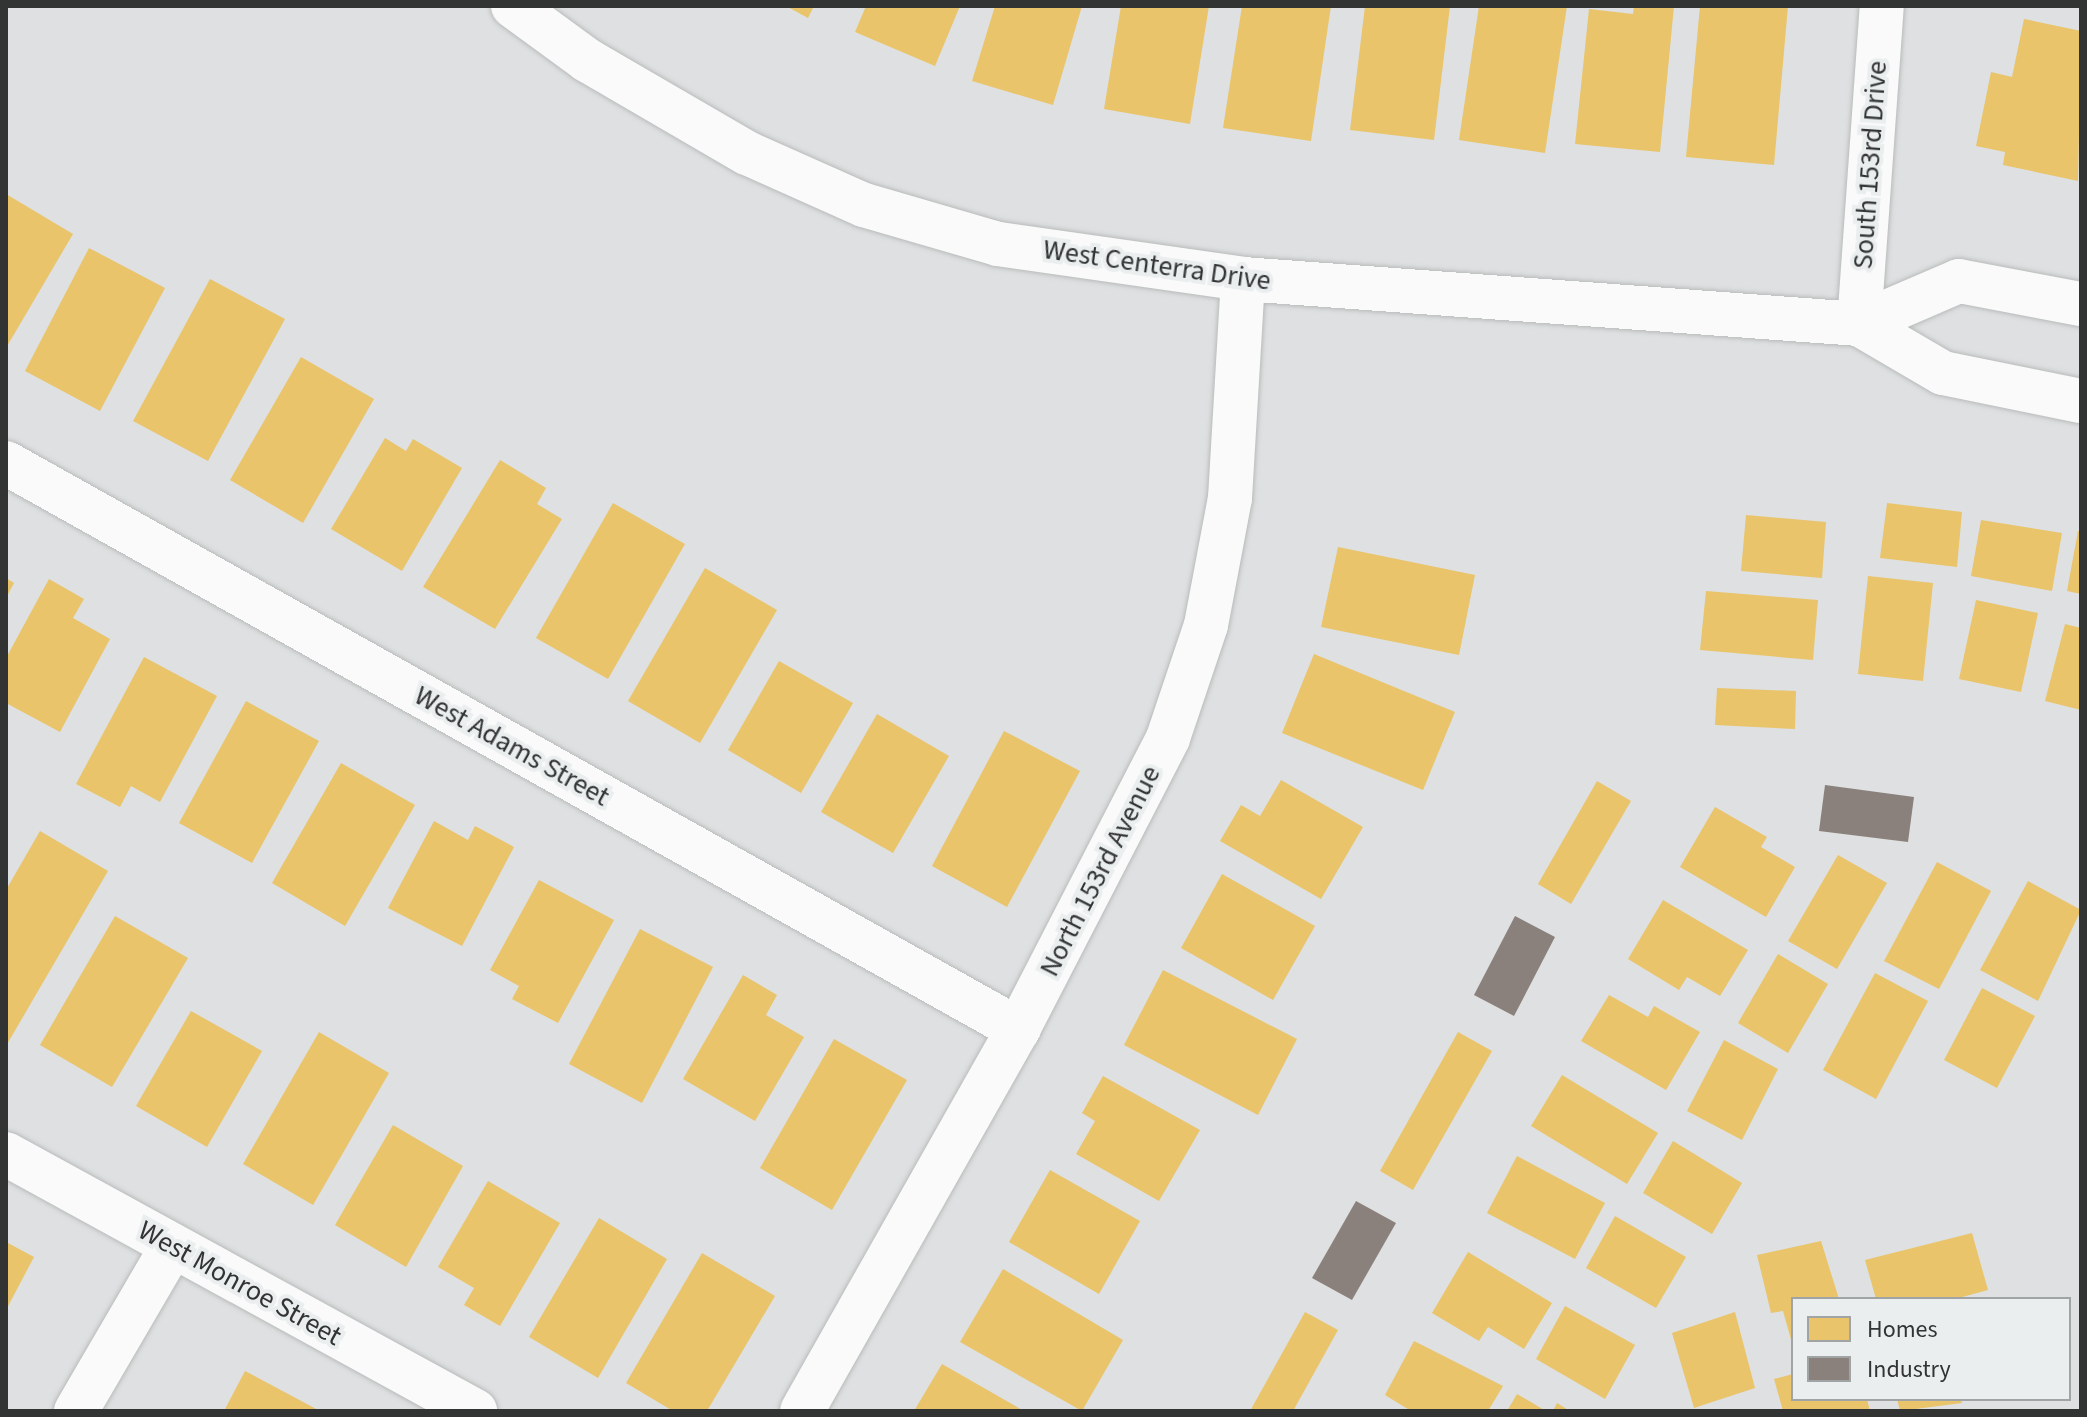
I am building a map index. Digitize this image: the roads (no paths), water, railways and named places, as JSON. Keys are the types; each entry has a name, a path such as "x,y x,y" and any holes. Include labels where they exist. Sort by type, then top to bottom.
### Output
{"street":[{"name":"West Centerra Drive","path":"513,6 587,60 747,153 864,205 998,244 1243,279 1859,324 1943,373 2081,401"},
{"name":"South 153rd Drive","path":"1859,324 1882,6"},
{"name":"North 153rd Avenue","path":"802,1411 1018,1029 1168,738 1206,625 1230,498 1243,279"},
{"name":"West Centerra Drive","path":"1859,324 1959,281 2081,304"},
{"name":"West Adams Street","path":"6,463 1018,1029"},
{"name":"West Monroe Street","path":"6,1154 475,1411"},
{"path":"76,1411 172,1247"}]}
